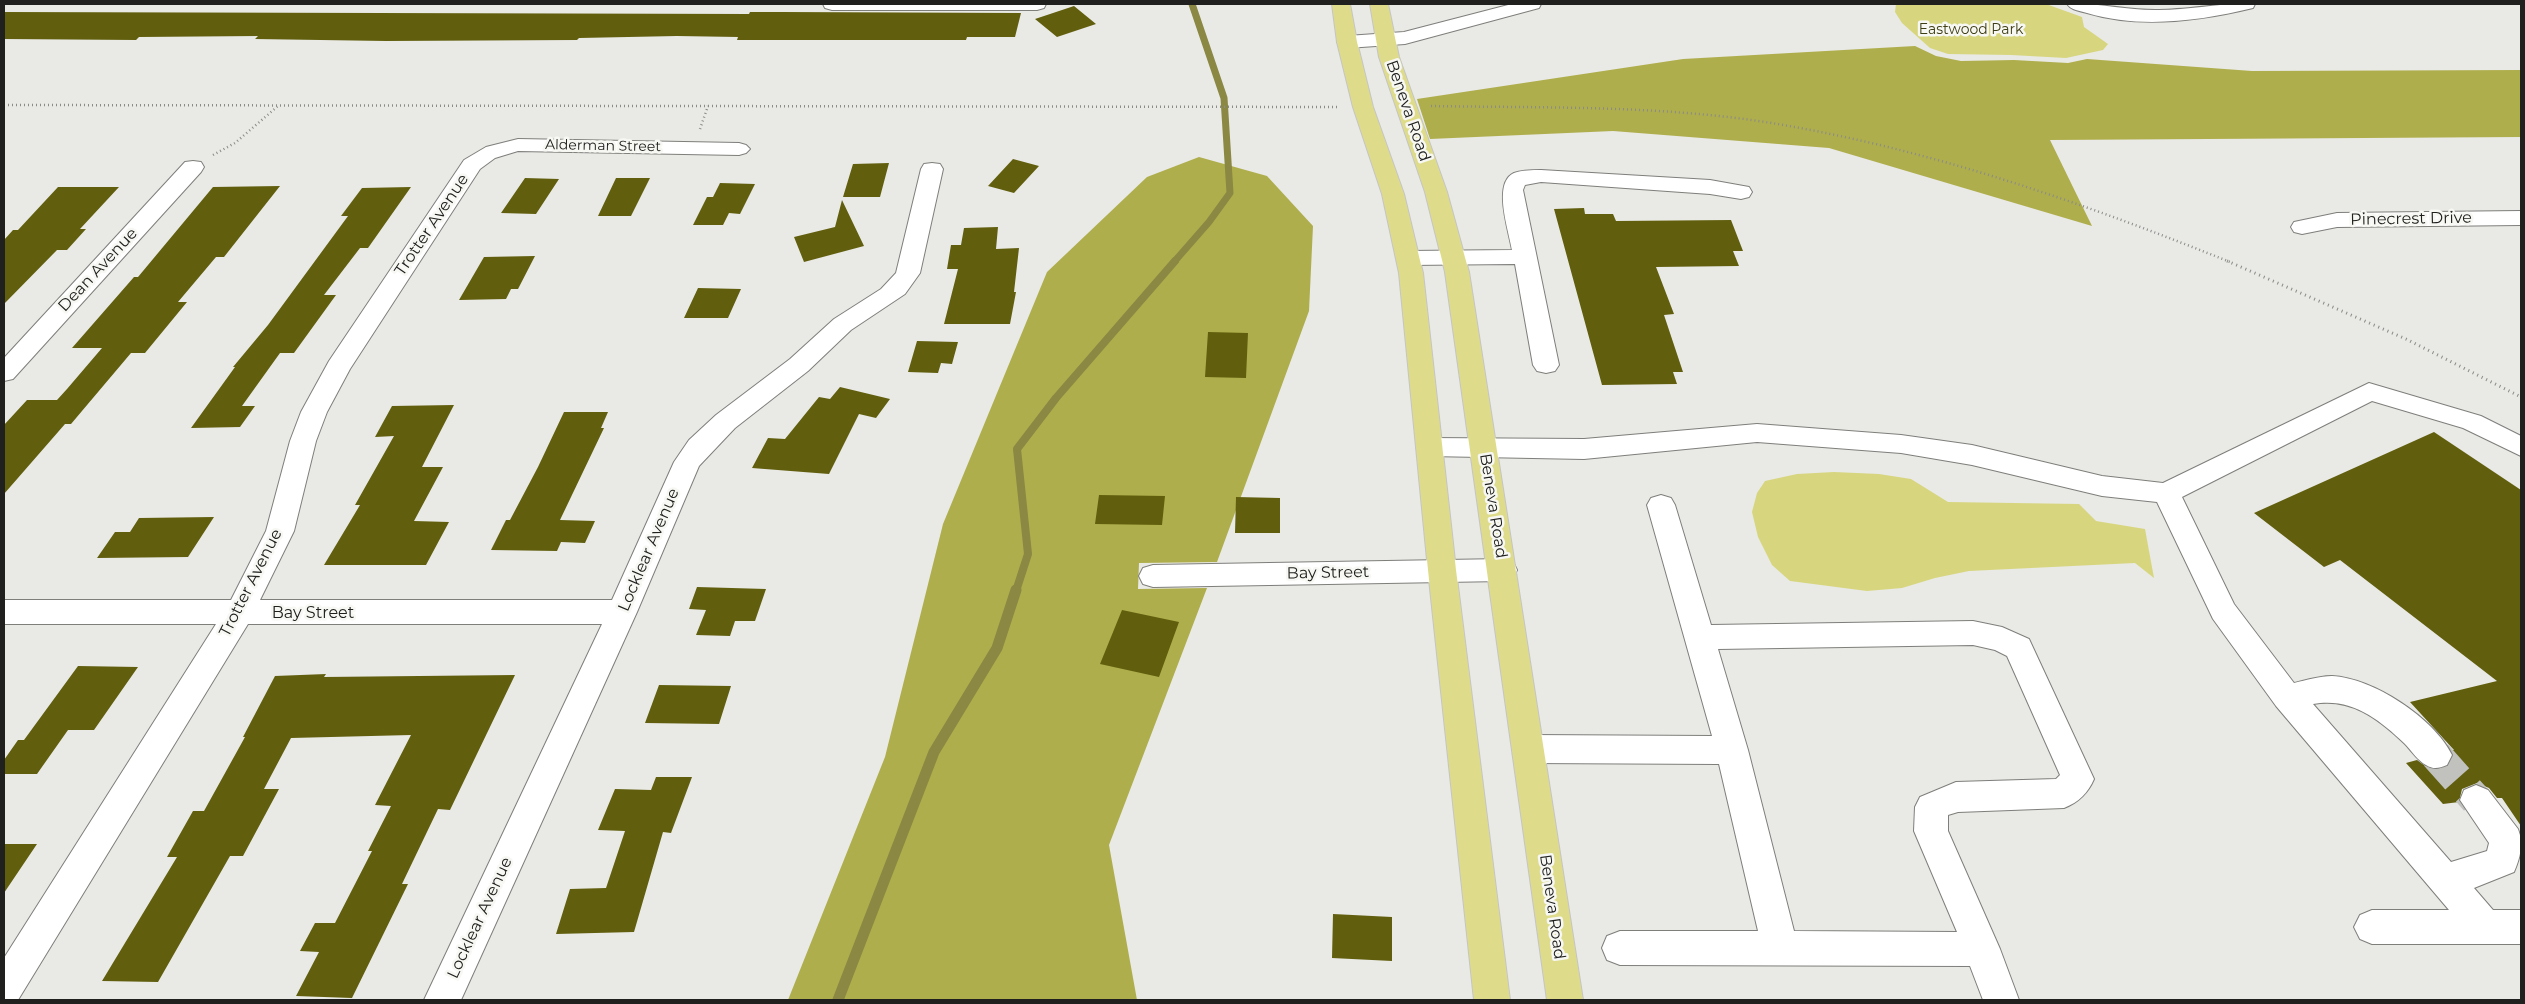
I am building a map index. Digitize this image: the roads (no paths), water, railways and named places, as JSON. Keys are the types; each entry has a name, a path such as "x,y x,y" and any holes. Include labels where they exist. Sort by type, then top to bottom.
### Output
{"main road":[{"name":"Beneva Road","path":"1382,21 1407,106 1436,192 1453,258 1503,570 1566,1000"},
{"path":"1344,23 1363,106 1393,194 1408,258 1492,1000"}],"street":[{"path":"832,4 1037,4"},
{"path":"1344,23 1382,21 1405,38 1532,4"},
{"path":"2076,4 2101,12 2132,15 2194,12 2246,4"},
{"name":"Alderman Street","path":"472,165 481,156 490,152 518,145 739,148"},
{"name":"Trotter Avenue","path":"4,988 239,613 280,530 303,441 318,405 338,367 472,165"},
{"name":"Dean Avenue","path":"4,372 193,167"},
{"name":"Locklear Avenue","path":"442,1000 622,612 679,478 698,447 729,416 799,365 850,319 883,300 904,281 908,273 932,169"},
{"path":"1546,365 1512,190 1515,182 1522,178 1540,176 1710,186 1741,192"},
{"name":"Pinecrest Drive","path":"2302,227 2337,220 2521,218"},
{"path":"1408,258 1525,257"},
{"path":"1429,447 1584,449 1757,433 1901,444 1954,452 2102,486 2166,493 2369,392 2472,422 2521,448"},
{"path":"2166,493 2223,611 2287,697 2485,926"},
{"path":"1661,505 1732,750 1780,948"},
{"name":"Bay Street","path":"1153,576 1503,570"},
{"name":"Bay Street","path":"4,612 622,612"},
{"path":"1699,637 1973,633 2002,639 2018,648 2078,779 2064,793 1956,796 1932,807 1931,831 1982,949 2001,1000"},
{"path":"2287,697 2333,689 2361,696 2384,708 2413,730 2436,755"},
{"path":"1529,748 1732,750"},
{"path":"2446,879 2483,870 2502,861 2506,840 2476,800"},
{"path":"2372,927 2521,927"},
{"path":"1620,948 1982,949"}],"waterway":[{"path":"1174,262 1209,222 1230,193 1224,98 1192,4"},
{"path":"1016,591 1028,554 1017,449 1056,398 1175,261"},
{"path":"838,1000 934,752 997,648 1016,590"}],"tunnel":[{"path":"2436,755 2476,800"}],"park label":[{"name":"Eastwood Park","path":"1971,30"}]}
